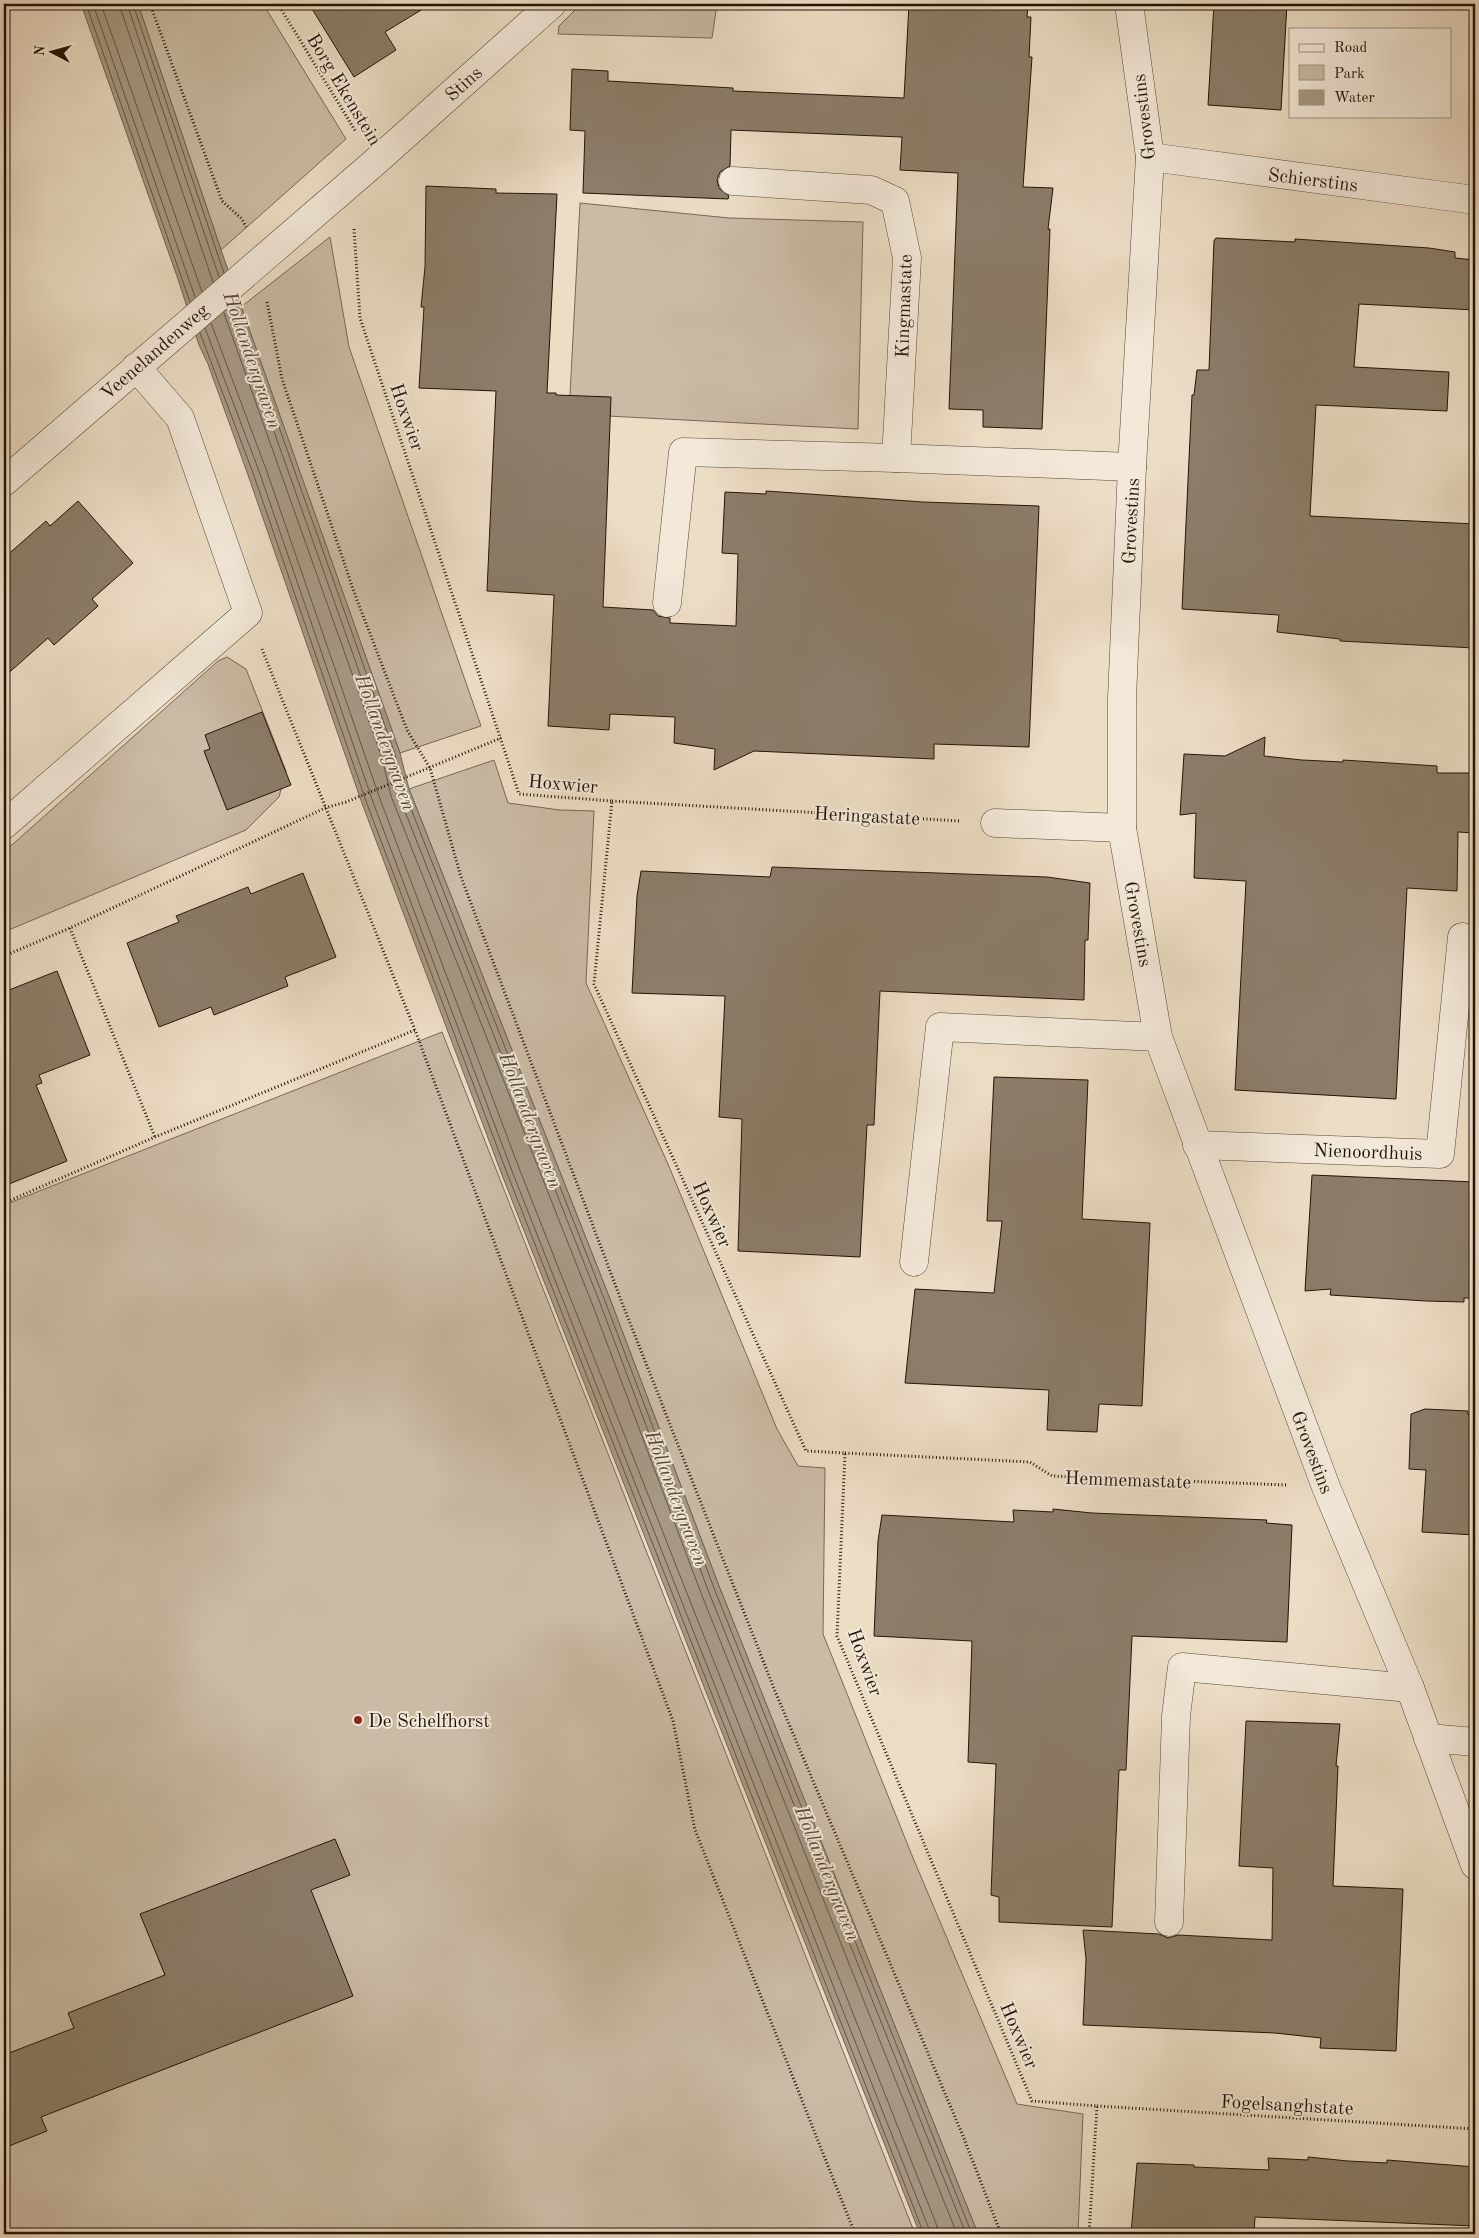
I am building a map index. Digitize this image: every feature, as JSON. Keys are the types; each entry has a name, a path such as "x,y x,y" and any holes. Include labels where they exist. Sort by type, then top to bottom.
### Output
{"street":[{"name":"Stins","path":"374,163 552,4"},
{"name":"Grovestins","path":"1129,4 1150,157 1132,467 1122,698 1122,828 1158,1037 1326,1486 1410,1688 1475,1865"},
{"name":"Schierstins","path":"1150,157 1475,200"},
{"name":"Veenelandenweg","path":"4,482 136,366 170,340 256,263 374,163"},
{"name":"Kingmastate","path":"732,181 871,190 895,201 907,258 896,458"},
{"path":"4,824 248,614 180,418 136,366"},
{"path":"667,603 683,452 1132,467"},
{"path":"995,822 1122,828"},
{"name":"Nienoordhuis","path":"1197,1145 1440,1154 1462,937"},
{"path":"914,1262 940,1027 1158,1037"},
{"path":"1169,1922 1176,1716 1182,1667 1410,1688"},
{"path":"1428,1738 1475,1742"}],"path":[{"path":"150,4 222,201 242,219 256,263 282,379 361,610 407,730 430,768 461,877 625,1309 775,1690 963,2136 1002,2234"},
{"name":"Borg Ekenstein","path":"278,4 374,163"},
{"name":"Hoxwier","path":"350,183 360,318 502,738 519,794 612,801 594,984 806,1451 845,1453 837,1636 1032,2101 1098,2106"},
{"path":"248,614 324,808 415,1030 673,1721 695,1830 855,2234"},
{"path":"4,956 70,928 324,808 346,802 502,738"},
{"name":"Heringastate","path":"612,801 995,822"},
{"path":"70,928 155,1137"},
{"path":"4,1203 155,1137 415,1030"},
{"name":"Hemmemastate","path":"845,1453 1030,1462 1052,1476 1326,1486"},
{"path":"1089,2234 1098,2106"},
{"name":"Fogelsanghstate","path":"1098,2106 1475,2129"}],"green space":[{"path":"138,4 263,4 346,139 221,250"},
{"path":"581,4 717,4 712,38 558,34 559,26"},
{"path":"580,203 729,218 863,222 858,429 569,414"},
{"path":"330,237 349,347 481,726 400,753 241,307"},
{"path":"227,657 246,669 286,771 279,797 246,830 4,932 4,852 218,661"},
{"path":"494,760 508,803 560,810 594,811 586,983 668,1164 777,1429 798,1466 825,1468 823,1634 911,1853 1017,2104 1083,2114 1078,2234 978,2234 719,1586 610,1299 409,789"},
{"name":"De Schelfhorst","path":"442,1032 915,2234 4,2234 4,1205"}],"water":[{"name":"Hollandergraven","path":"81,4 138,4 221,250 400,753 409,789 610,1299 719,1586 978,2234 920,2234 502,1175 363,806 248,475 208,364 199,345 179,282"}],"building":[{"path":"309,4 431,4 385,32 396,50 354,77"},
{"path":"909,4 1028,4 1027,17 1031,17 1029,57 1032,57 1023,187 1053,188 1048,229 1050,229 1042,429 983,427 983,410 949,409 958,173 900,170 902,137 731,130 730,166 720,172 717,180 719,188 729,196 728,199 583,193 585,131 570,130 572,69 608,71 608,81 733,88 733,91 904,98"},
{"path":"1214,4 1287,4 1281,110 1208,105"},
{"path":"426,186 496,189 496,193 557,194 547,393 611,397 603,607 653,610 658,616 670,618 670,623 736,626 738,554 722,553 725,492 766,494 766,491 923,502 1039,506 1029,747 934,744 934,759 754,751 714,770 715,749 674,743 675,717 610,714 609,730 548,726 554,595 487,591 496,391 419,388 424,307 421,307 425,267"},
{"path":"1216,238 1295,242 1295,239 1429,248 1455,252 1455,258 1475,260 1475,310 1359,304 1354,367 1449,372 1447,411 1316,405 1310,516 1475,524 1474,648 1340,641 1340,639 1277,632 1279,615 1182,609 1192,395 1194,395 1197,370 1209,370 1214,241"},
{"path":"78,501 133,563 92,599 98,606 54,645 48,638 4,677 4,558 46,521 50,526"},
{"path":"262,712 291,785 227,810 204,751 210,749 205,735"},
{"path":"1265,737 1264,756 1302,760 1343,762 1343,760 1437,766 1437,773 1475,773 1475,833 1458,832 1457,891 1407,888 1396,1099 1235,1090 1246,881 1194,878 1196,813 1180,815 1184,754 1225,756"},
{"path":"772,867 1047,877 1090,883 1088,940 1085,940 1084,1000 880,991 874,1125 867,1125 860,1257 738,1251 742,1119 719,1117 725,996 632,993 637,896 641,871 770,877"},
{"path":"303,873 336,957 285,977 288,986 214,1015 211,1007 159,1027 127,943 179,922 176,916 248,887 251,894"},
{"path":"57,971 90,1055 39,1075 42,1083 36,1085 67,1161 4,1186 4,992"},
{"path":"994,1077 1088,1080 1082,1219 1150,1223 1142,1406 1099,1404 1097,1432 1047,1430 1049,1390 905,1383 915,1289 994,1293 1002,1221 987,1221"},
{"path":"1312,1175 1475,1182 1475,1298 1464,1298 1464,1302 1426,1301 1330,1295 1331,1289 1305,1291"},
{"path":"1425,1409 1468,1411 1468,1415 1475,1416 1475,1535 1422,1532 1426,1470 1409,1469 1411,1414"},
{"path":"1053,1509 1092,1513 1267,1520 1266,1523 1292,1525 1287,1642 1132,1636 1126,1770 1119,1770 1112,1927 999,1922 999,1897 991,1895 996,1764 968,1762 972,1641 874,1636 878,1541 882,1515 1014,1522 1013,1510 1053,1512"},
{"path":"1246,1721 1340,1724 1336,1766 1338,1766 1333,1886 1403,1889 1396,2051 1320,2048 1321,2038 1275,2033 1083,2025 1086,1959 1083,1930 1159,1934 1168,1938 1178,1935 1272,1940 1273,1868 1239,1866"},
{"path":"335,1839 350,1875 311,1890 353,1996 41,2117 47,2131 4,2148 4,2055 74,2028 68,2013 165,1975 140,1914"},
{"path":"1308,2157 1387,2163 1387,2160 1475,2167 1475,2226 1255,2217 1254,2234 1191,2230 1190,2234 1131,2234 1137,2163 1269,2170 1268,2158 1308,2160"}],"place":[{"name":"De Schelfhorst","path":"358,1720"}]}
